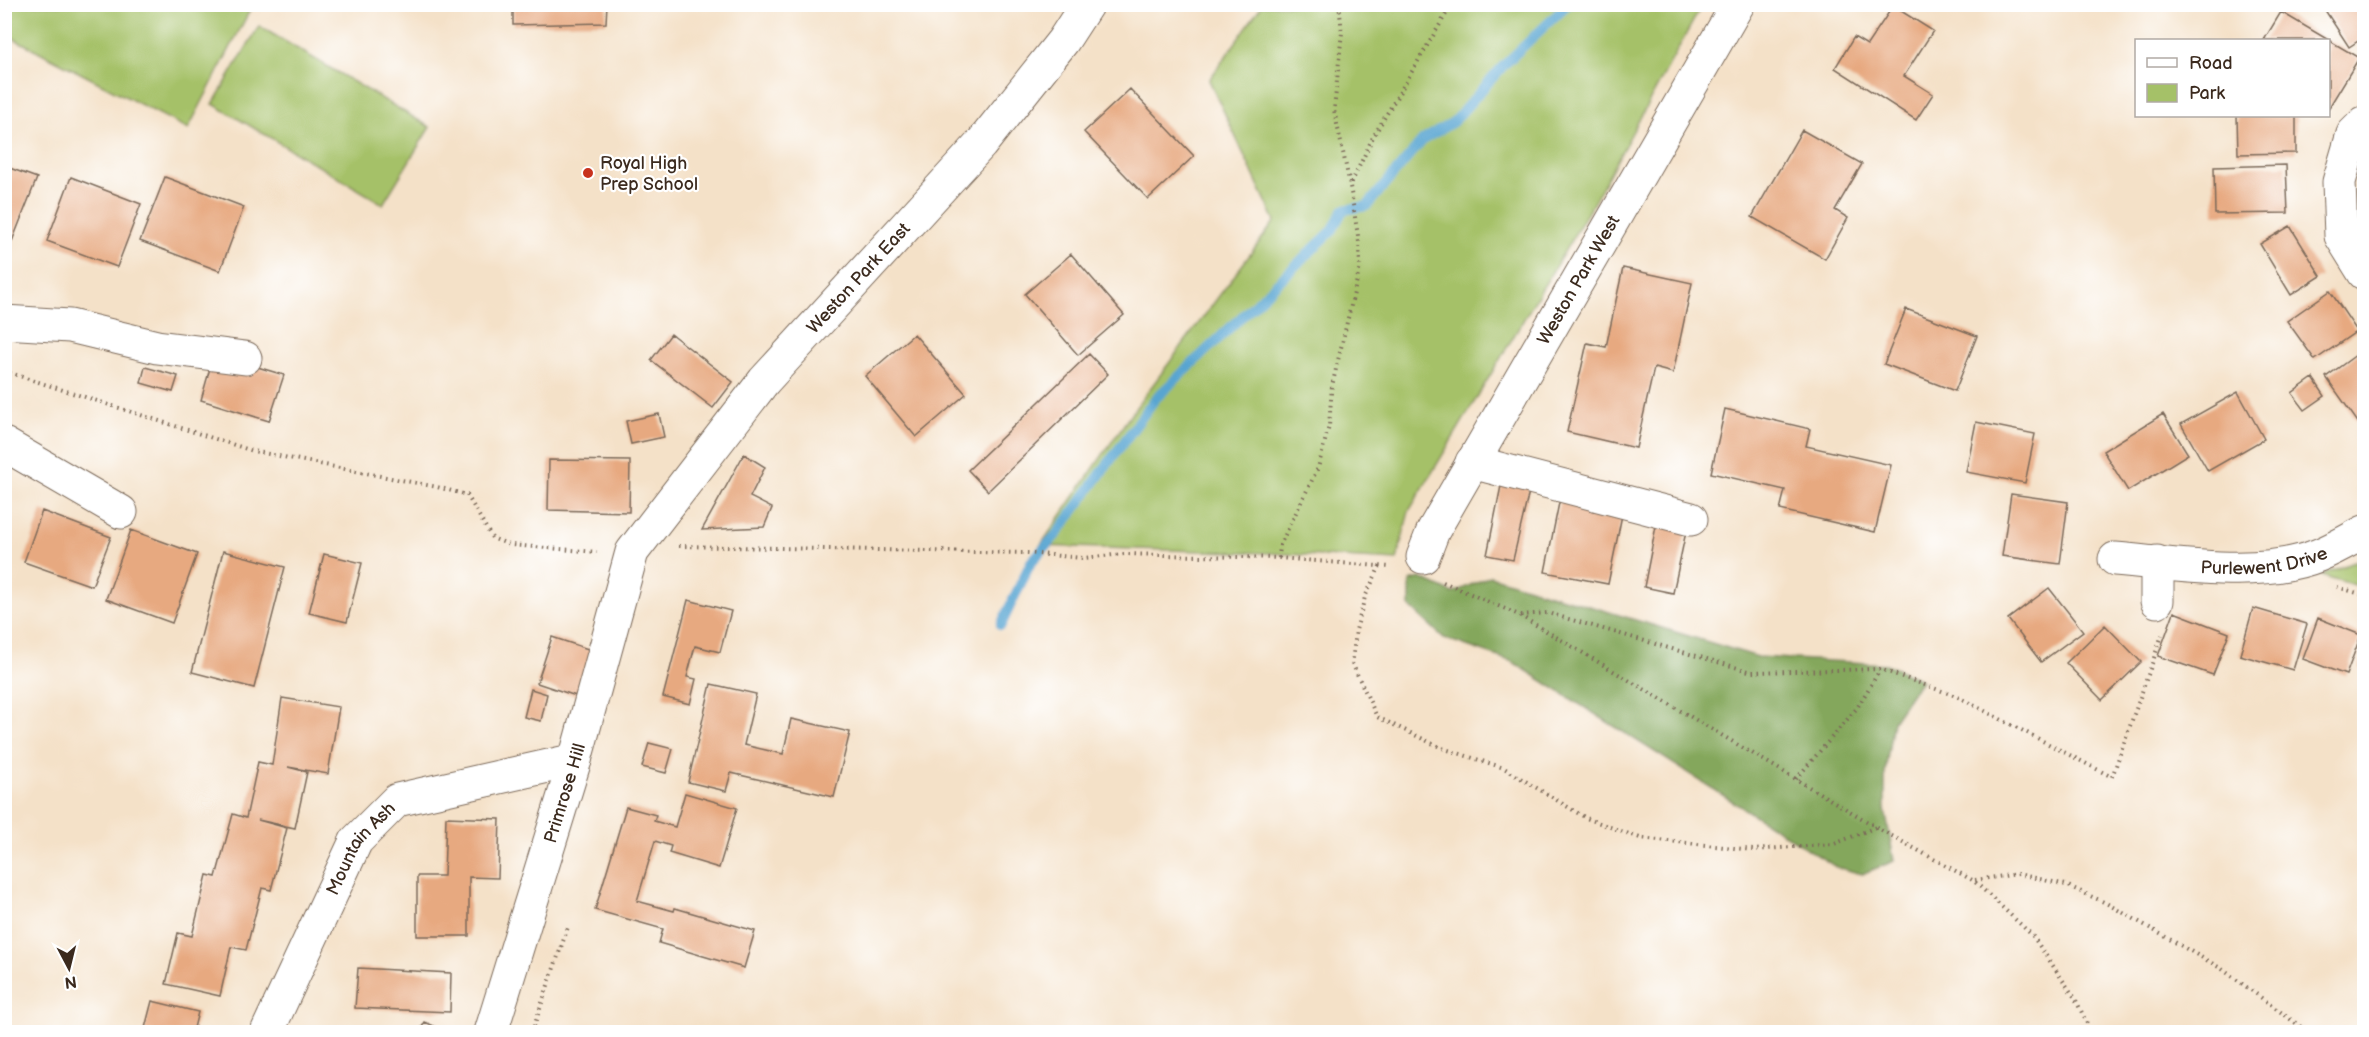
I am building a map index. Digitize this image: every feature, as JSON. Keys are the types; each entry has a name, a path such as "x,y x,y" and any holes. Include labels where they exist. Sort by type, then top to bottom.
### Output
{"street":[{"name":"Weston Park East","path":"619,553 765,381 981,144 1063,41 1087,4"},
{"name":"Weston Park West","path":"1420,568 1433,531 1738,4"},
{"path":"2364,123 2353,134 2339,182 2341,236 2364,273"},
{"path":"4,322 70,326 157,347 244,358"},
{"path":"4,444 121,512"},
{"path":"1472,462 1691,519"},
{"name":"Purlewent Drive","path":"2115,559 2273,566 2317,556 2364,532"},
{"name":"Primrose Hill","path":"491,1032 575,760 619,553"},
{"path":"2157,562 2157,601"},
{"name":"Mountain Ash","path":"267,1032 356,842 397,800 575,760"}],"path":[{"path":"1279,558 1280,544 1318,468 1329,426 1332,386 1360,267 1357,219 1334,110 1342,32 1339,4"},
{"path":"1350,186 1373,137 1452,4"},
{"path":"4,371 253,451 437,487 466,495 492,538 510,545 619,553 668,546 702,546 1035,554 1083,558 1124,554 1279,558 1420,568 1519,615 1876,827 1974,880 2032,935 2075,998 2091,1032"},
{"path":"1380,566 1365,597 1356,630 1352,663 1377,717 1442,748 1504,768 1586,818 1640,838 1753,850 1834,844 1876,827"},
{"path":"1519,615 1548,613 1752,672 1880,669 1956,696 2112,777 2161,636"},
{"path":"1796,779 1857,708 1880,669"},
{"path":"1974,880 2018,874 2066,885 2086,894 2222,969 2308,1032"},
{"path":"532,1032 568,927"}],"green space":[{"path":"5,5 243,5 250,10 188,129 5,34"},
{"path":"1262,5 1702,5 1594,202 1409,511 1397,560 1266,553 1040,546 1131,414 1275,221 1209,80"},
{"path":"259,26 430,127 383,204 213,104"},
{"path":"2364,557 2364,588 2321,575 2361,559"},
{"path":"1490,576 1758,657 1886,664 1921,680 1893,721 1885,773 1885,809 1894,861 1862,874 1836,867 1513,662 1444,638 1410,607 1410,581 1420,578 1453,593"}],"building":[{"path":"513,4 607,4 606,23 513,25"},
{"path":"2321,4 2364,4 2364,37 2349,47"},
{"path":"1893,6 1933,31 1904,76 1933,94 1916,120 1835,68 1854,37 1867,45"},
{"path":"2281,12 2327,39 2265,39"},
{"path":"2330,41 2359,58 2330,106"},
{"path":"1130,89 1194,156 1148,199 1084,132"},
{"path":"2237,117 2296,117 2296,153 2238,154"},
{"path":"1802,130 1862,164 1835,210 1848,218 1825,259 1752,217"},
{"path":"2286,165 2288,213 2215,214 2214,167"},
{"path":"4,166 37,178 9,249 4,247"},
{"path":"71,177 141,204 117,267 47,241"},
{"path":"165,177 244,207 220,271 140,241"},
{"path":"2290,226 2321,276 2291,295 2260,244"},
{"path":"1071,254 1124,315 1078,355 1025,294"},
{"path":"1623,268 1692,283 1673,373 1654,368 1636,448 1567,432 1587,343 1606,347"},
{"path":"2330,291 2357,331 2315,360 2287,321"},
{"path":"1906,309 1977,336 1955,391 1884,364"},
{"path":"671,334 733,382 713,408 651,360"},
{"path":"914,334 966,394 916,437 865,376"},
{"path":"2360,352 2364,359 2364,431 2326,377"},
{"path":"214,354 284,375 269,421 201,400"},
{"path":"1089,354 1108,374 988,491 968,470"},
{"path":"145,367 178,376 173,392 141,383"},
{"path":"2313,378 2325,396 2305,410 2292,393"},
{"path":"2238,392 2264,439 2208,471 2181,424"},
{"path":"1725,409 1810,429 1806,446 1891,465 1875,532 1780,510 1785,490 1711,473"},
{"path":"659,414 664,437 631,444 626,421"},
{"path":"2163,414 2188,454 2128,491 2103,451"},
{"path":"1976,422 2035,434 2025,483 1966,472"},
{"path":"744,454 765,467 750,497 772,508 764,527 702,530"},
{"path":"549,460 630,461 629,512 548,510"},
{"path":"1502,481 1530,487 1513,560 1487,555"},
{"path":"1561,493 1624,505 1608,584 1545,572"},
{"path":"2011,494 2068,502 2060,564 2002,556"},
{"path":"42,511 111,537 92,586 24,562"},
{"path":"1658,516 1688,522 1673,593 1644,587"},
{"path":"131,530 197,554 172,623 106,599"},
{"path":"223,551 285,567 254,688 192,672"},
{"path":"324,554 362,563 347,622 309,613"},
{"path":"2049,588 2083,631 2041,662 2008,619"},
{"path":"688,600 731,611 720,652 695,646 687,677 696,679 690,704 663,697"},
{"path":"2253,608 2307,624 2293,670 2240,655"},
{"path":"2174,612 2229,633 2213,675 2158,656"},
{"path":"2318,618 2361,635 2346,675 2303,659"},
{"path":"2105,625 2141,662 2102,700 2066,663"},
{"path":"552,637 594,651 579,697 537,683"},
{"path":"2364,656 2364,671 2359,668"},
{"path":"711,684 756,694 744,745 783,754 791,719 850,732 834,797 731,773 726,791 688,782"},
{"path":"531,689 547,694 541,721 524,717"},
{"path":"282,698 339,707 328,774 288,767 307,772 295,828 258,820 287,828 271,890 262,888 246,950 231,947 220,996 166,984 178,933 192,936 207,875 216,877 233,814 246,818 258,762 272,765"},
{"path":"649,743 673,749 666,773 642,767"},
{"path":"685,793 737,808 719,868 669,853 671,846 655,841 637,901 674,911 675,908 755,931 744,968 659,943 663,929 595,910 626,807 656,815 654,821 675,827"},
{"path":"446,817 500,819 498,878 469,877 469,936 417,936 417,876 444,876"},
{"path":"358,968 451,973 450,1012 355,1008"},
{"path":"152,1001 198,1012 193,1032 144,1032"},
{"path":"425,1022 447,1032 419,1032"}],"waterway":[{"path":"1001,625 1031,562 1057,534 1155,399 1332,231 1343,210 1367,206 1423,140 1453,122 1505,64 1568,4"}],"place":[{"name":"Royal High Prep School","path":"588,173"}]}
